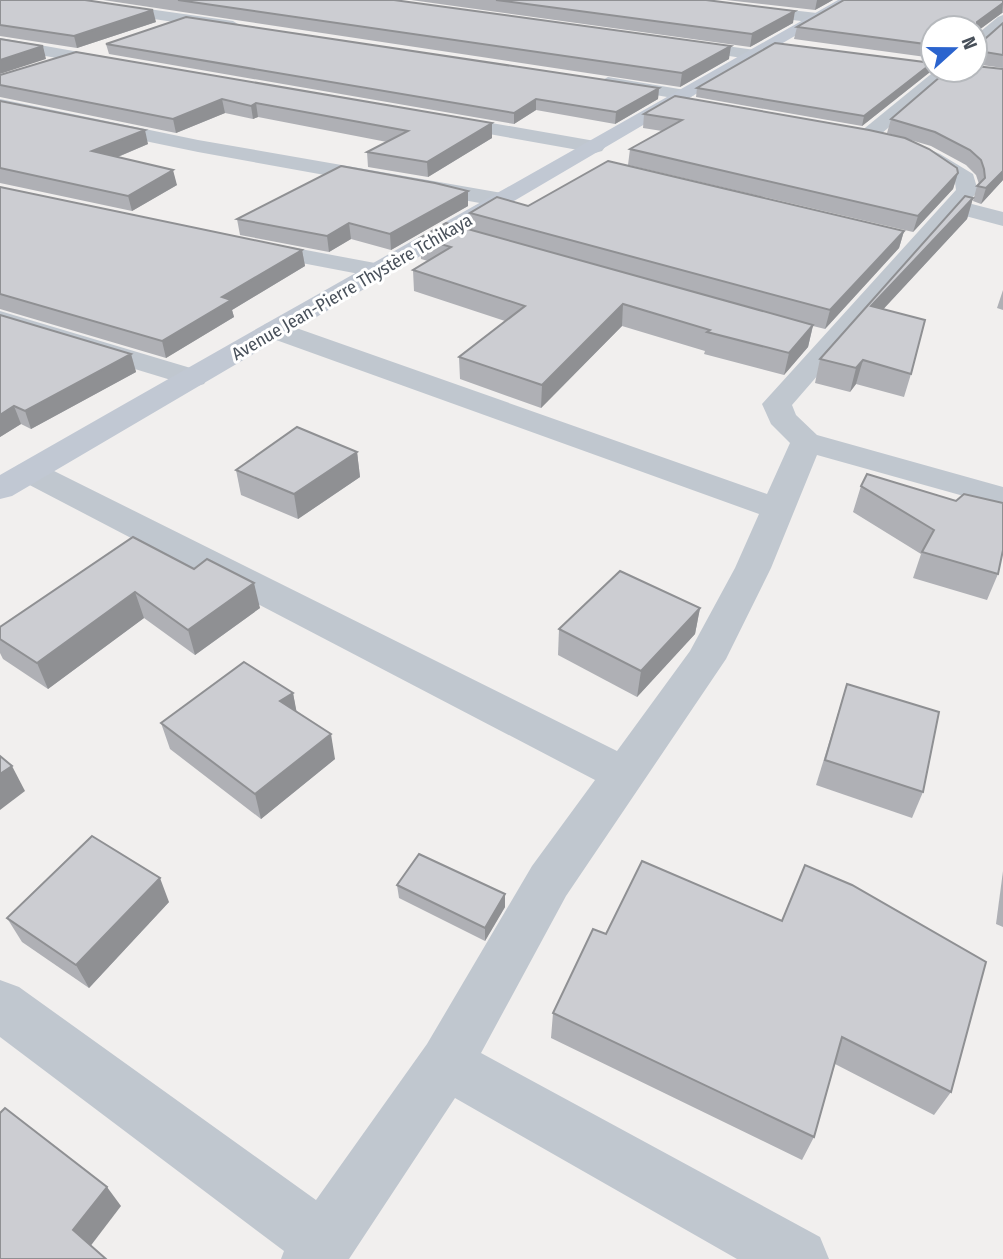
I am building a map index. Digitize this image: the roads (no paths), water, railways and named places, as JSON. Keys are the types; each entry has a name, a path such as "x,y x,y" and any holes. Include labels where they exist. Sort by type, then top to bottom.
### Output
{"street":[{"path":"55,0 256,29"},
{"path":"665,0 817,18"},
{"name":"Avenue Jean-Pierre Thystère Tchikaya","path":"15,481 375,270 446,233 572,160 597,157 765,49 849,0"},
{"path":"150,32 219,8"},
{"path":"989,32 1003,20"},
{"path":"659,41 765,49 801,48"},
{"path":"0,43 132,66"},
{"path":"42,68 114,44"},
{"path":"597,80 686,101"},
{"path":"928,84 860,135 894,143 933,158 965,179 967,191 907,241 819,339 778,404 782,418 806,442 1003,496"},
{"path":"0,105 198,146 502,200"},
{"path":"418,116 597,157"},
{"path":"952,206 1003,219"},
{"path":"446,233 472,240"},
{"path":"232,243 375,270"},
{"path":"0,319 194,378"},
{"path":"275,330 779,510"},
{"path":"0,1005 317,1250 446,1063 549,881 706,659 753,568 806,442"},
{"path":"15,481 623,774"},
{"path":"446,1063 798,1259"}]}
